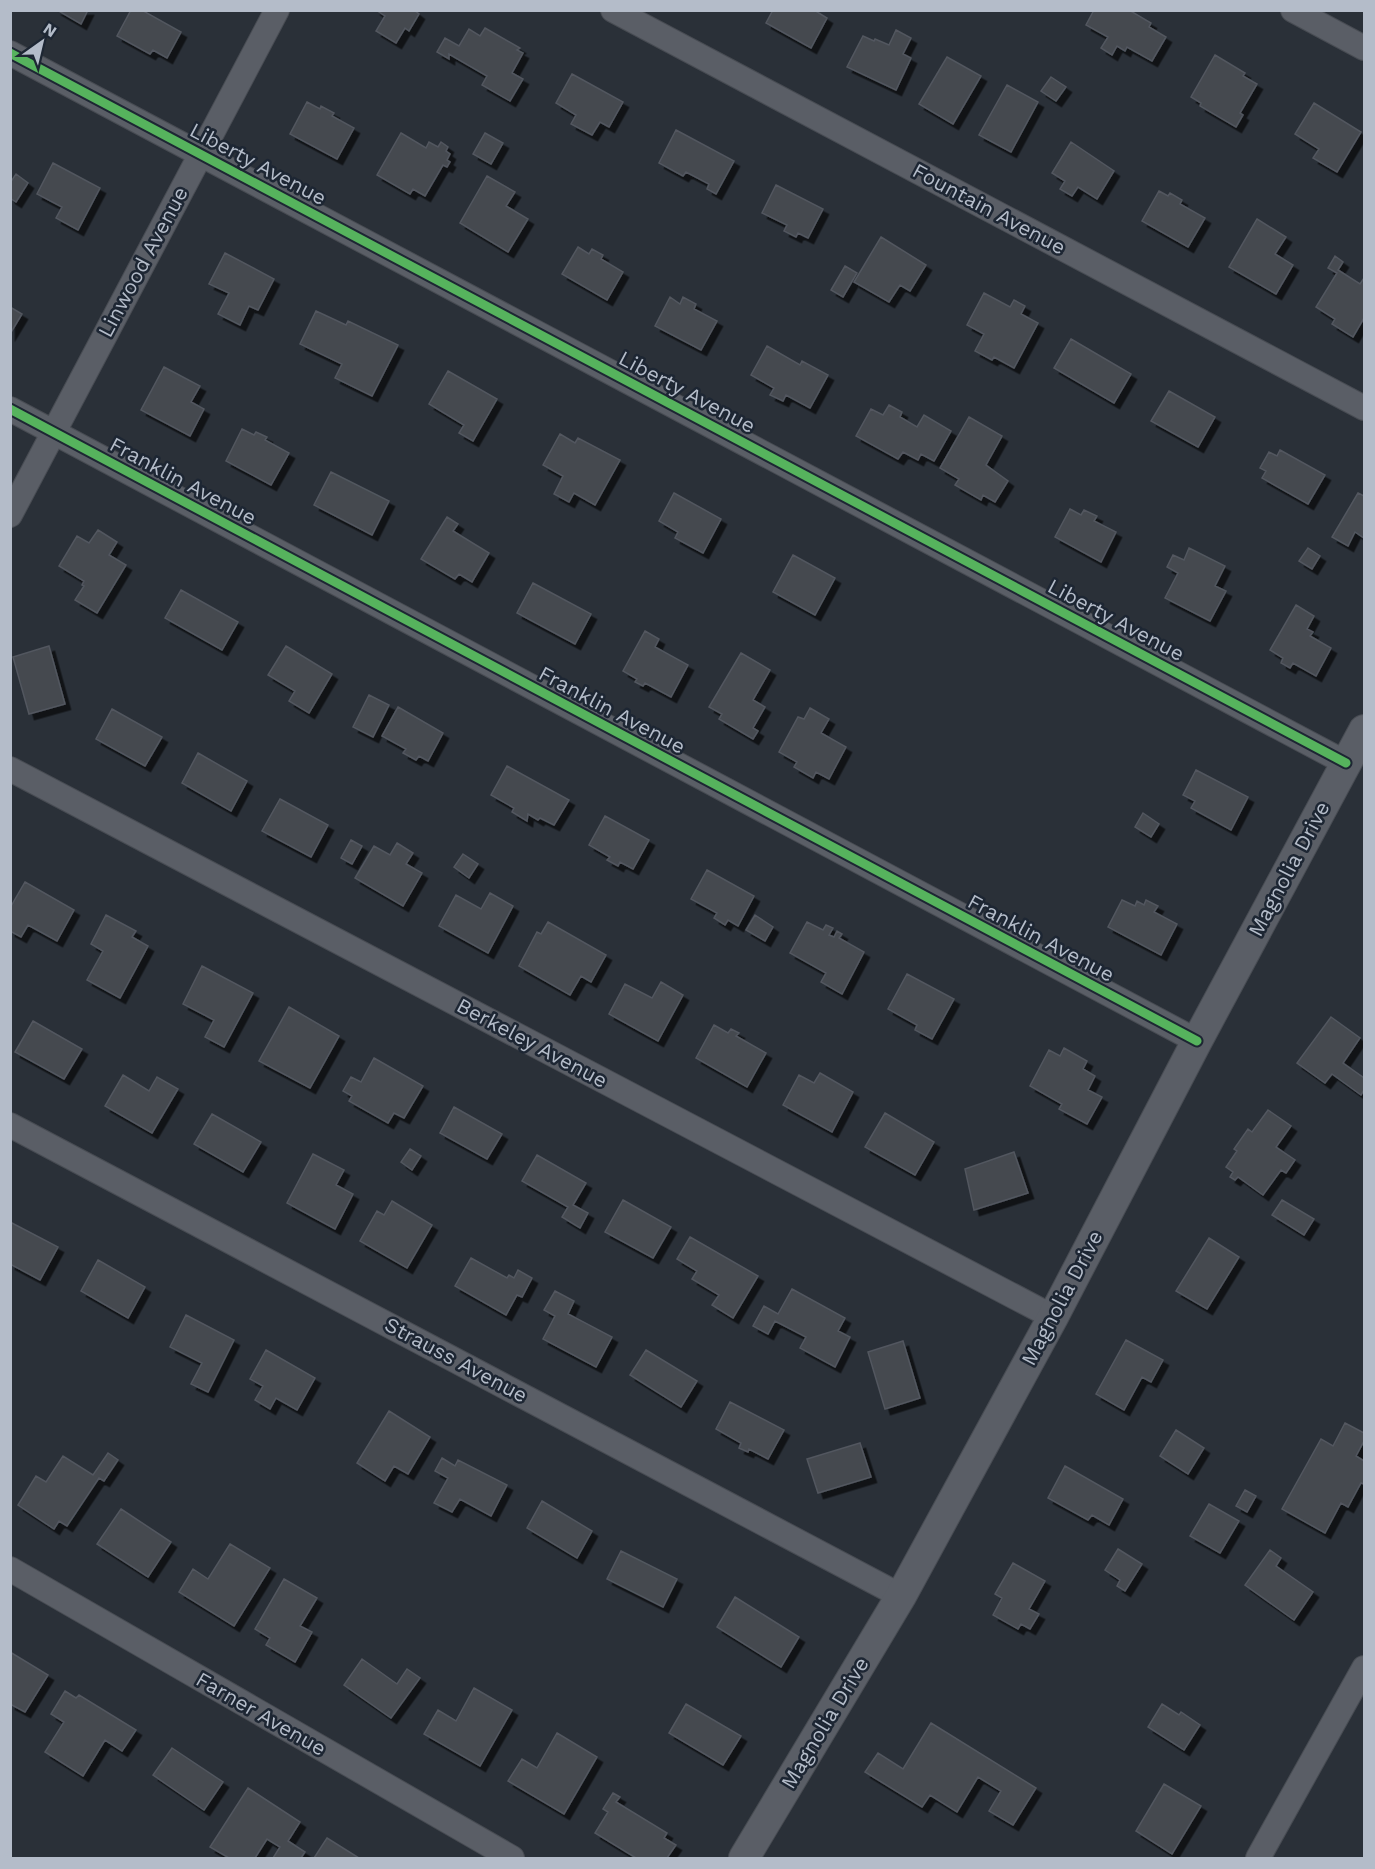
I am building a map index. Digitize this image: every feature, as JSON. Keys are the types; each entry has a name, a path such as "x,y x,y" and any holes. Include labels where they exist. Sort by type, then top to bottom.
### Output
{"street":[{"name":"Linwood Avenue","path":"10,515 277,10"},
{"name":"Fountain Avenue","path":"613,10 1365,408"},
{"path":"1293,10 1365,48"},
{"name":"Liberty Avenue","path":"10,53 1346,763"},
{"name":"Franklin Avenue","path":"10,410 1197,1041"},
{"name":"Magnolia Drive","path":"744,1858 901,1596 1053,1317 1197,1041 1365,730"},
{"name":"Berkeley Avenue","path":"10,769 1053,1317"},
{"name":"Strauss Avenue","path":"10,1125 901,1596"},
{"name":"Farner Avenue","path":"10,1569 512,1858"},
{"path":"1258,1858 1365,1668"}],"building":[{"path":"57,10 88,10 81,24"},
{"path":"131,10 146,10 145,12 181,32 167,58 153,50 150,54 117,36"},
{"path":"376,10 414,10 419,14 409,31 405,28 396,43 376,31 385,16"},
{"path":"773,10 814,10 827,18 811,48 766,23"},
{"path":"1094,10 1129,10 1151,23 1149,27 1166,37 1152,61 1127,47 1125,51 1117,46 1112,55 1101,48 1108,37 1086,25"},
{"path":"485,28 520,48 517,50 523,53 512,73 523,79 510,101 482,85 487,76 449,54 449,59 437,52 445,38 459,46 469,29 480,36"},
{"path":"896,30 911,38 903,54 911,58 896,90 847,67 863,36 889,45"},
{"path":"1215,55 1245,73 1243,76 1257,84 1240,113 1243,115 1236,127 1200,106 1201,103 1191,97"},
{"path":"947,57 981,76 953,124 919,104"},
{"path":"572,74 623,102 609,127 600,122 592,135 571,124 576,115 556,103"},
{"path":"1051,77 1066,87 1056,101 1041,91"},
{"path":"1007,85 1038,102 1011,152 979,135"},
{"path":"307,102 334,113 332,116 354,128 337,159 290,134"},
{"path":"1314,103 1361,132 1337,172 1313,158 1319,149 1295,134"},
{"path":"676,130 734,161 716,194 707,189 709,184 686,172 683,176 659,163"},
{"path":"401,133 426,148 429,142 438,147 441,142 448,147 446,151 450,154 447,160 450,162 447,167 443,165 425,196 413,189 410,194 377,175"},
{"path":"485,133 503,143 491,164 473,154"},
{"path":"1071,142 1114,171 1097,199 1078,187 1072,196 1060,189 1065,181 1052,173"},
{"path":"53,163 100,188 78,230 56,218 62,207 37,194"},
{"path":"16,174 28,183 16,202 10,198 10,183"},
{"path":"487,176 515,192 506,206 528,219 508,252 460,223"},
{"path":"776,185 823,209 808,238 798,233 796,237 784,231 787,225 762,213"},
{"path":"1159,191 1168,196 1170,193 1182,200 1180,204 1205,218 1188,247 1142,221"},
{"path":"1257,219 1286,237 1275,254 1293,265 1276,294 1229,267"},
{"path":"881,237 926,265 910,291 900,285 889,302 854,282"},
{"path":"578,247 589,254 592,249 603,255 601,259 623,272 607,300 562,274"},
{"path":"225,253 274,279 258,310 249,306 240,325 218,314 229,293 209,284"},
{"path":"1335,256 1343,262 1338,270 1360,284 1364,278 1364,318 1353,337 1332,324 1335,319 1316,307 1337,273 1328,268"},
{"path":"845,266 857,273 843,297 831,290"},
{"path":"984,293 1010,307 1014,300 1025,306 1021,314 1038,323 1014,368 994,357 992,360 975,351 984,334 967,325"},
{"path":"670,297 680,304 683,297 696,304 694,309 717,321 701,350 655,326"},
{"path":"10,307 22,314 10,334"},
{"path":"316,311 346,325 348,321 398,345 372,396 335,378 342,364 300,344"},
{"path":"1071,339 1131,374 1114,403 1054,368"},
{"path":"767,346 800,365 802,361 828,375 810,408 786,395 783,401 770,395 774,388 751,375"},
{"path":"164,367 200,386 191,402 204,409 190,436 141,410"},
{"path":"448,371 497,399 473,441 459,433 464,425 429,404"},
{"path":"1169,391 1215,417 1198,447 1151,421"},
{"path":"889,405 902,412 900,417 917,427 924,415 951,431 934,461 921,454 918,460 903,452 898,459 856,436 871,409 883,415"},
{"path":"969,417 1002,436 986,465 1008,481 995,502 983,495 981,500 955,485 959,479 940,468"},
{"path":"242,429 254,435 256,432 267,437 265,440 289,453 271,485 226,461"},
{"path":"560,434 575,443 578,438 620,460 595,505 574,493 569,502 554,494 563,476 543,465"},
{"path":"1280,450 1325,475 1308,504 1262,478 1266,471 1260,468 1269,452 1277,456"},
{"path":"331,472 389,501 372,535 314,505"},
{"path":"674,493 721,519 703,553 675,538 678,532 659,521"},
{"path":"1358,493 1364,496 1364,538 1355,532 1348,546 1332,537"},
{"path":"1070,509 1081,515 1084,510 1097,516 1094,521 1116,532 1101,562 1055,537"},
{"path":"447,517 458,524 453,531 489,553 472,582 459,574 455,579 421,559"},
{"path":"98,530 117,542 109,555 126,565 97,613 75,600 84,586 82,585 84,581 59,566 77,536 89,543"},
{"path":"1189,548 1225,566 1215,586 1226,591 1210,621 1165,598 1178,573 1167,567 1173,555 1184,560"},
{"path":"1308,548 1320,556 1312,569 1299,561"},
{"path":"793,555 835,578 815,615 773,592"},
{"path":"533,583 591,614 575,644 517,613"},
{"path":"181,590 238,622 222,650 165,618"},
{"path":"1296,605 1314,616 1307,629 1313,632 1310,636 1331,648 1316,676 1293,663 1290,668 1281,663 1283,658 1270,650"},
{"path":"645,631 659,639 655,647 688,665 671,697 645,683 643,686 635,682 637,679 623,671"},
{"path":"49,646 65,704 29,714 13,657"},
{"path":"286,646 332,674 309,713 289,701 295,691 268,675"},
{"path":"741,653 770,670 753,700 765,707 753,728 758,731 753,739 719,719 722,714 709,707"},
{"path":"369,695 389,705 373,737 353,727"},
{"path":"398,707 443,733 428,761 419,756 416,760 403,753 406,749 382,736"},
{"path":"810,708 829,719 821,733 846,747 829,779 816,772 813,778 794,767 797,762 779,752 798,717 804,719"},
{"path":"112,709 162,737 145,766 96,739"},
{"path":"198,753 247,781 231,811 182,783"},
{"path":"507,766 569,800 554,825 528,814 527,821 512,812 514,808 491,795"},
{"path":"1196,770 1248,797 1231,830 1191,808 1195,801 1183,795"},
{"path":"280,799 328,825 311,857 262,831"},
{"path":"1143,813 1159,824 1151,837 1135,827"},
{"path":"605,816 649,840 633,869 620,862 618,866 607,860 610,857 589,845"},
{"path":"351,840 362,846 352,864 341,858"},
{"path":"397,843 413,853 406,864 422,873 403,906 355,878 374,846 390,855"},
{"path":"463,854 478,864 469,878 454,867"},
{"path":"707,870 754,896 738,926 728,920 725,925 714,918 717,913 691,899"},
{"path":"25,882 74,910 57,941 28,925 21,937 10,931 10,908"},
{"path":"490,893 513,906 488,953 439,926 456,895 481,909"},
{"path":"1122,900 1135,906 1137,901 1144,905 1146,900 1158,906 1154,912 1177,924 1161,955 1108,927"},
{"path":"106,915 136,931 132,937 148,946 120,998 87,980 103,951 91,944"},
{"path":"755,915 773,927 765,941 746,930"},
{"path":"548,922 606,955 591,982 581,976 570,995 519,966 537,932 541,934"},
{"path":"807,922 823,930 826,925 833,928 829,935 834,937 837,931 842,934 839,938 864,952 842,994 821,982 826,973 790,953"},
{"path":"202,966 253,993 224,1047 205,1037 214,1020 183,1004"},
{"path":"907,974 954,999 932,1039 915,1030 917,1025 888,1009"},
{"path":"661,982 683,995 658,1041 609,1014 625,984 652,998"},
{"path":"289,1007 339,1036 310,1088 259,1061"},
{"path":"1331,1017 1360,1038 1343,1063 1364,1078 1364,1090 1361,1095 1332,1074 1325,1083 1297,1063"},
{"path":"33,1021 82,1049 64,1079 15,1052"},
{"path":"714,1025 728,1033 731,1029 739,1033 736,1036 766,1053 747,1087 696,1058"},
{"path":"1064,1048 1087,1061 1083,1069 1095,1076 1088,1090 1102,1097 1087,1124 1059,1109 1062,1104 1030,1086 1049,1050 1060,1056"},
{"path":"374,1058 423,1086 404,1118 394,1113 388,1123 349,1101 352,1096 343,1091 351,1077 361,1082"},
{"path":"820,1073 853,1092 832,1132 783,1105 799,1075 814,1083"},
{"path":"123,1075 149,1091 157,1077 178,1089 152,1133 105,1106"},
{"path":"454,1107 502,1134 487,1159 440,1133"},
{"path":"1268,1110 1291,1126 1276,1147 1295,1160 1286,1173 1281,1170 1263,1195 1238,1177 1235,1180 1230,1177 1233,1172 1226,1167 1237,1151 1234,1149 1248,1129 1252,1132"},
{"path":"885,1113 934,1142 915,1175 865,1147"},
{"path":"212,1114 261,1142 243,1172 194,1144"},
{"path":"410,1149 421,1156 412,1170 401,1162"},
{"path":"1014,1152 1028,1193 974,1210 965,1169"},
{"path":"313,1154 344,1170 336,1185 353,1194 335,1229 287,1203"},
{"path":"537,1155 586,1183 573,1205 588,1213 580,1228 562,1217 568,1207 522,1181"},
{"path":"623,1200 671,1227 653,1258 605,1232"},
{"path":"1282,1200 1314,1219 1304,1235 1272,1215"},
{"path":"392,1201 432,1225 407,1268 360,1241 377,1211 384,1215"},
{"path":"10,1222 58,1247 40,1280 10,1264"},
{"path":"690,1237 758,1276 733,1318 712,1305 719,1295 692,1279 697,1271 677,1259"},
{"path":"1209,1238 1239,1257 1207,1309 1176,1291"},
{"path":"471,1258 507,1278 509,1275 514,1278 518,1270 532,1278 522,1297 517,1295 506,1315 455,1286"},
{"path":"98,1260 145,1287 128,1318 81,1291"},
{"path":"792,1289 845,1318 838,1331 850,1337 835,1367 800,1348 806,1337 775,1321 768,1334 753,1326 764,1306 778,1314"},
{"path":"555,1291 574,1301 568,1314 612,1337 596,1367 543,1339 555,1316 544,1310"},
{"path":"186,1315 234,1340 208,1392 191,1384 202,1363 170,1347"},
{"path":"1126,1340 1163,1360 1151,1382 1142,1377 1124,1410 1096,1394"},
{"path":"903,1341 920,1398 885,1409 868,1352"},
{"path":"266,1350 315,1378 297,1410 276,1398 270,1409 255,1400 263,1386 250,1379"},
{"path":"646,1350 697,1381 681,1407 630,1375"},
{"path":"730,1402 784,1430 768,1459 749,1449 748,1452 739,1448 741,1443 716,1429"},
{"path":"389,1411 430,1437 408,1474 394,1466 385,1481 357,1463"},
{"path":"1345,1423 1364,1433 1364,1441 1356,1456 1364,1461 1364,1484 1361,1483 1348,1507 1341,1503 1325,1533 1282,1509 1321,1439 1333,1446"},
{"path":"1176,1430 1204,1448 1188,1474 1160,1456"},
{"path":"860,1443 871,1477 818,1493 807,1459"},
{"path":"108,1453 118,1460 104,1481 99,1478 67,1526 59,1521 54,1529 18,1505 36,1476 46,1482 63,1456 93,1475"},
{"path":"442,1458 455,1466 458,1460 507,1485 491,1516 460,1499 452,1512 434,1503 448,1478 435,1471"},
{"path":"1065,1466 1123,1499 1109,1525 1092,1515 1088,1520 1048,1498"},
{"path":"1245,1490 1256,1496 1247,1512 1236,1506"},
{"path":"542,1501 592,1531 577,1558 527,1528"},
{"path":"1209,1504 1239,1521 1220,1553 1190,1536"},
{"path":"121,1509 171,1542 148,1577 97,1544"},
{"path":"230,1544 270,1568 234,1626 179,1592 193,1569 208,1579"},
{"path":"1118,1549 1142,1564 1125,1591 1117,1586 1120,1580 1105,1570"},
{"path":"1270,1550 1281,1558 1276,1566 1313,1592 1294,1620 1245,1585"},
{"path":"621,1551 677,1579 663,1607 607,1579"},
{"path":"1013,1563 1045,1581 1029,1609 1039,1614 1030,1629 1021,1624 1018,1629 993,1615 1002,1598 995,1594"},
{"path":"284,1579 317,1598 300,1626 312,1632 295,1662 266,1645 270,1638 255,1629"},
{"path":"735,1597 799,1637 781,1667 717,1627"},
{"path":"10,1652 48,1675 25,1712 10,1704"},
{"path":"362,1659 397,1684 407,1669 420,1678 391,1718 344,1685"},
{"path":"474,1688 512,1710 480,1766 424,1734 438,1710 456,1721"},
{"path":"65,1691 76,1698 79,1695 136,1730 122,1751 105,1740 83,1776 45,1752 64,1722 51,1714"},
{"path":"686,1704 741,1736 723,1765 669,1733"},
{"path":"1162,1704 1179,1715 1181,1712 1200,1725 1184,1750 1148,1727"},
{"path":"931,1723 1036,1788 1013,1825 989,1811 1001,1791 978,1777 957,1812 930,1795 922,1807 865,1772 878,1753 903,1769"},
{"path":"557,1733 597,1757 564,1814 508,1781 522,1759 537,1768"},
{"path":"172,1748 223,1782 204,1810 153,1775"},
{"path":"1164,1784 1201,1806 1172,1854 1136,1831"},
{"path":"248,1788 300,1822 288,1841 305,1852 301,1858 273,1858 280,1847 267,1839 255,1858 229,1858 210,1847"},
{"path":"613,1793 620,1797 616,1802 667,1833 664,1838 676,1845 667,1858 636,1858 595,1833 608,1812 603,1809"},
{"path":"327,1838 359,1858 314,1858"}],"cycle path":[{"path":"10,53 1346,763"},
{"path":"10,409 1197,1041"}]}
